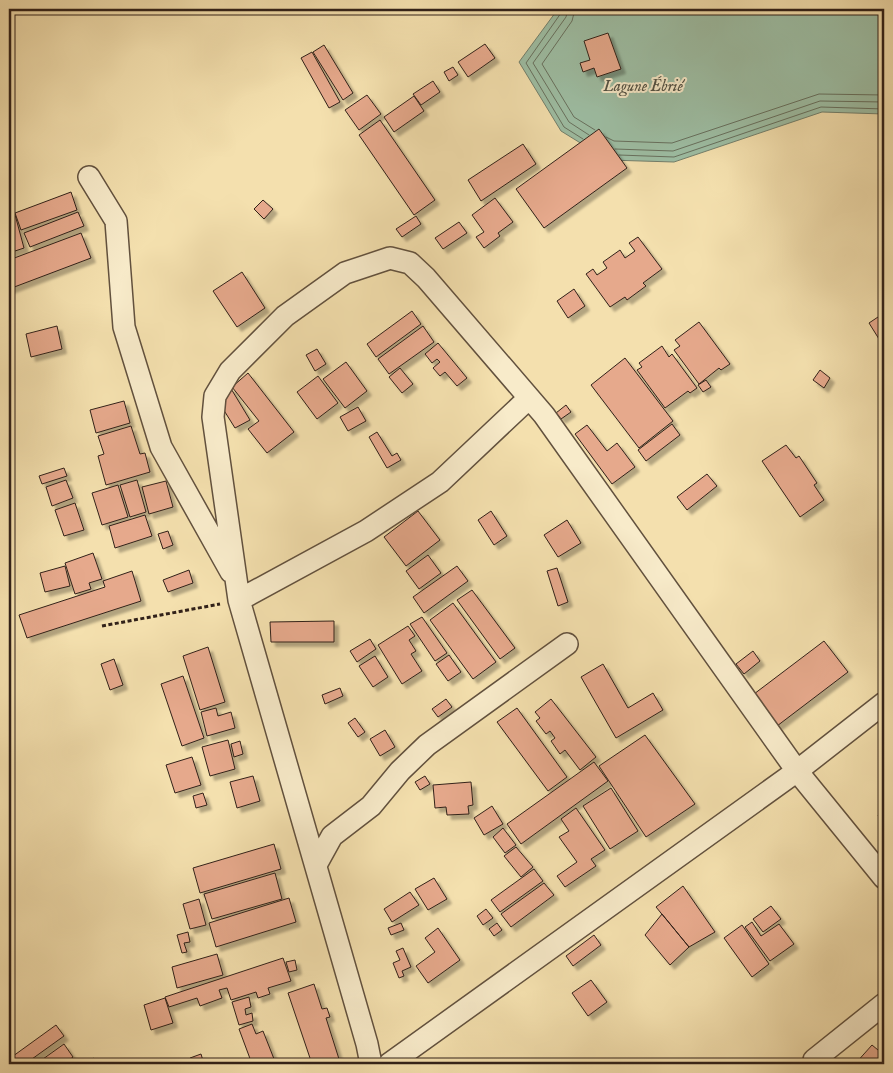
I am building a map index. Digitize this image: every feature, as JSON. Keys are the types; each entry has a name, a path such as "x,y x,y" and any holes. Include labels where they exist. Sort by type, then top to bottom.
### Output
{"street":[{"path":"89,177 116,221 124,327 161,447 238,592"},
{"path":"371,1064 367,1044 238,592 213,418 215,396 230,371 285,316 345,273 390,258 410,262 426,278 544,415 798,771 884,878"},
{"path":"238,592 366,532 440,482 529,398"},
{"path":"316,865 332,836 371,806 400,771 427,745 567,644"},
{"path":"389,1064 798,771 884,703"},
{"path":"814,1060 884,1004"}],"path":[{"path":"102,626 238,592"}],"water":[{"name":"Lagune Ébrié","path":"558,9 884,9 884,114 822,112 674,162 608,160 561,131 519,62"}],"building":[{"path":"608,33 621,69 597,77 594,68 583,72 580,63 590,60 584,41"},
{"path":"485,44 495,58 468,77 458,62"},
{"path":"324,45 353,93 343,100 313,52"},
{"path":"312,52 340,102 329,108 301,58"},
{"path":"453,67 458,75 449,81 444,72"},
{"path":"433,81 440,92 421,105 413,94"},
{"path":"367,95 381,114 359,130 345,110"},
{"path":"414,96 424,111 394,132 384,117"},
{"path":"380,120 435,200 414,215 359,135"},
{"path":"599,129 627,168 544,228 516,189"},
{"path":"523,144 536,164 481,201 468,180"},
{"path":"71,192 77,210 21,230 15,213"},
{"path":"495,198 513,222 498,233 500,236 484,248 476,237 484,232 472,215"},
{"path":"263,200 273,209 264,219 254,209"},
{"path":"14,211 24,248 9,253 9,213"},
{"path":"78,212 84,226 30,247 24,233"},
{"path":"416,216 421,224 402,237 396,229"},
{"path":"459,222 467,233 443,249 435,238"},
{"path":"81,233 91,258 9,289 9,260"},
{"path":"638,237 662,269 643,283 646,286 627,300 625,297 610,307 586,274 593,269 597,275 607,268 603,262 620,250 625,258 635,251 629,243"},
{"path":"242,272 265,308 237,327 213,291"},
{"path":"574,289 585,306 568,318 557,301"},
{"path":"412,311 421,324 376,357 367,344"},
{"path":"884,313 884,347 869,323"},
{"path":"699,322 730,364 721,370 719,368 699,384 674,350 680,346 675,340"},
{"path":"57,326 62,349 31,357 26,334"},
{"path":"423,326 434,342 389,374 378,359"},
{"path":"438,343 467,378 457,386 445,372 440,376 433,368 440,362 437,359 432,363 425,354"},
{"path":"662,346 669,357 672,354 697,388 690,393 688,391 665,408 637,370 642,367 639,363"},
{"path":"317,349 326,364 315,371 306,355"},
{"path":"625,358 673,421 639,448 591,385"},
{"path":"346,362 367,391 345,408 323,379"},
{"path":"400,368 413,384 402,393 389,377"},
{"path":"820,370 830,378 824,388 813,380"},
{"path":"248,373 294,432 267,453 248,429 259,421 232,387"},
{"path":"318,376 338,403 317,419 297,392"},
{"path":"706,380 711,387 703,392 698,385"},
{"path":"230,387 250,420 235,428 215,396"},
{"path":"124,401 130,423 96,433 90,410"},
{"path":"566,405 571,412 561,419 556,413"},
{"path":"358,407 366,421 348,431 340,417"},
{"path":"672,424 680,435 646,461 638,450"},
{"path":"587,425 607,451 617,443 635,467 612,484 575,434"},
{"path":"131,426 140,454 145,453 150,472 106,485 98,456 104,454 98,436"},
{"path":"377,432 392,456 397,453 401,460 387,468 369,437"},
{"path":"786,445 796,458 799,456 817,483 814,485 824,500 800,517 762,461"},
{"path":"64,468 67,476 42,484 39,476"},
{"path":"707,474 717,486 687,510 677,497"},
{"path":"66,480 73,498 52,506 46,487"},
{"path":"137,480 146,512 130,517 120,485"},
{"path":"166,481 173,507 149,514 142,487"},
{"path":"118,485 128,517 102,525 92,493"},
{"path":"75,503 84,530 64,536 55,510"},
{"path":"418,511 440,540 406,566 384,537"},
{"path":"491,511 507,536 494,545 478,520"},
{"path":"145,515 152,536 115,548 109,526"},
{"path":"567,520 581,543 558,557 544,535"},
{"path":"168,531 173,545 163,549 158,534"},
{"path":"93,553 102,579 89,583 91,589 75,594 65,563"},
{"path":"428,555 441,573 419,589 406,571"},
{"path":"65,566 70,586 45,592 40,573"},
{"path":"457,566 468,581 424,613 413,597"},
{"path":"557,568 568,602 558,606 547,571"},
{"path":"189,570 193,583 168,592 163,580"},
{"path":"132,571 141,601 27,638 19,615 105,587 103,581"},
{"path":"472,590 515,648 500,659 457,600"},
{"path":"453,603 496,662 473,679 430,620"},
{"path":"422,617 447,653 435,661 410,624"},
{"path":"334,621 334,642 271,642 270,622"},
{"path":"408,626 415,636 409,640 416,651 411,654 422,671 402,684 378,645"},
{"path":"370,639 376,649 357,662 350,651"},
{"path":"824,641 848,672 777,726 754,694"},
{"path":"208,647 225,702 200,710 183,656"},
{"path":"753,651 760,661 744,674 736,664"},
{"path":"449,655 461,672 448,681 436,664"},
{"path":"375,656 388,677 373,687 359,666"},
{"path":"114,659 123,685 110,690 101,664"},
{"path":"603,664 628,708 653,693 663,710 616,738 581,677"},
{"path":"183,676 204,738 182,746 161,684"},
{"path":"340,688 343,696 325,704 322,695"},
{"path":"446,699 452,707 438,717 432,709"},
{"path":"551,699 596,757 580,770 565,750 560,754 551,741 555,738 550,731 546,734 536,721 540,718 535,712"},
{"path":"216,708 218,716 231,712 235,728 207,736 201,712"},
{"path":"517,708 567,777 548,791 497,722"},
{"path":"355,718 365,732 358,737 348,723"},
{"path":"385,730 395,747 380,756 370,739"},
{"path":"645,735 695,804 646,837 599,766"},
{"path":"228,740 235,769 210,776 202,747"},
{"path":"240,741 243,754 234,757 231,744"},
{"path":"192,757 201,785 175,793 166,765"},
{"path":"594,762 608,781 521,844 507,824"},
{"path":"253,776 260,801 237,808 230,782"},
{"path":"425,776 430,784 420,790 415,782"},
{"path":"471,782 473,805 468,806 469,814 447,815 446,807 435,808 433,785"},
{"path":"611,788 638,831 610,849 583,806"},
{"path":"203,793 207,805 196,808 193,796"},
{"path":"492,806 503,824 484,835 474,818"},
{"path":"576,808 605,850 591,859 596,866 565,887 557,876 577,862 559,837 569,831 561,819"},
{"path":"884,811 884,825 878,815"},
{"path":"503,828 516,845 505,853 493,837"},
{"path":"274,844 281,869 200,893 193,868"},
{"path":"516,847 533,867 521,877 504,856"},
{"path":"534,869 543,881 500,912 491,900"},
{"path":"275,873 282,899 212,919 204,894"},
{"path":"434,878 447,899 428,910 415,889"},
{"path":"544,883 554,895 511,927 501,914"},
{"path":"683,886 715,932 689,947 656,907"},
{"path":"410,892 419,905 392,922 384,909"},
{"path":"289,898 296,922 216,947 209,923"},
{"path":"199,899 206,925 190,929 183,904"},
{"path":"771,906 781,919 763,932 753,919"},
{"path":"486,909 493,918 483,925 477,916"},
{"path":"662,914 689,947 670,965 645,935"},
{"path":"752,922 761,936 779,924 794,944 770,961 745,927"},
{"path":"401,923 404,930 391,935 388,928"},
{"path":"497,923 502,930 494,936 489,929"},
{"path":"742,925 769,964 752,977 724,938"},
{"path":"438,928 460,960 428,983 416,966 435,952 425,938"},
{"path":"188,932 190,942 184,943 187,952 182,953 177,935"},
{"path":"594,935 601,945 573,966 566,956"},
{"path":"403,948 411,967 402,971 404,976 399,978 393,963 400,960 396,951"},
{"path":"217,954 223,975 177,988 172,967"},
{"path":"283,958 291,981 268,988 270,994 258,998 256,992 231,1000 227,988 219,990 222,998 200,1006 197,998 169,1007 165,997"},
{"path":"295,960 297,970 289,972 286,962"},
{"path":"591,980 607,1002 588,1016 572,993"},
{"path":"314,984 322,1009 327,1008 330,1017 326,1018 339,1059 324,1064 312,1064 288,993"},
{"path":"249,997 251,1007 245,1009 246,1015 252,1013 253,1021 239,1025 232,1002"},
{"path":"165,998 173,1023 151,1030 144,1005"},
{"path":"252,1024 256,1034 263,1031 276,1064 252,1064 239,1029"},
{"path":"56,1025 64,1036 25,1064 9,1064 9,1059"},
{"path":"64,1044 73,1057 64,1064 36,1064"},
{"path":"872,1045 884,1055 884,1064 855,1064"},
{"path":"201,1054 204,1064 192,1064 190,1058"},
{"path":"94,1058 98,1064 85,1064"}]}
